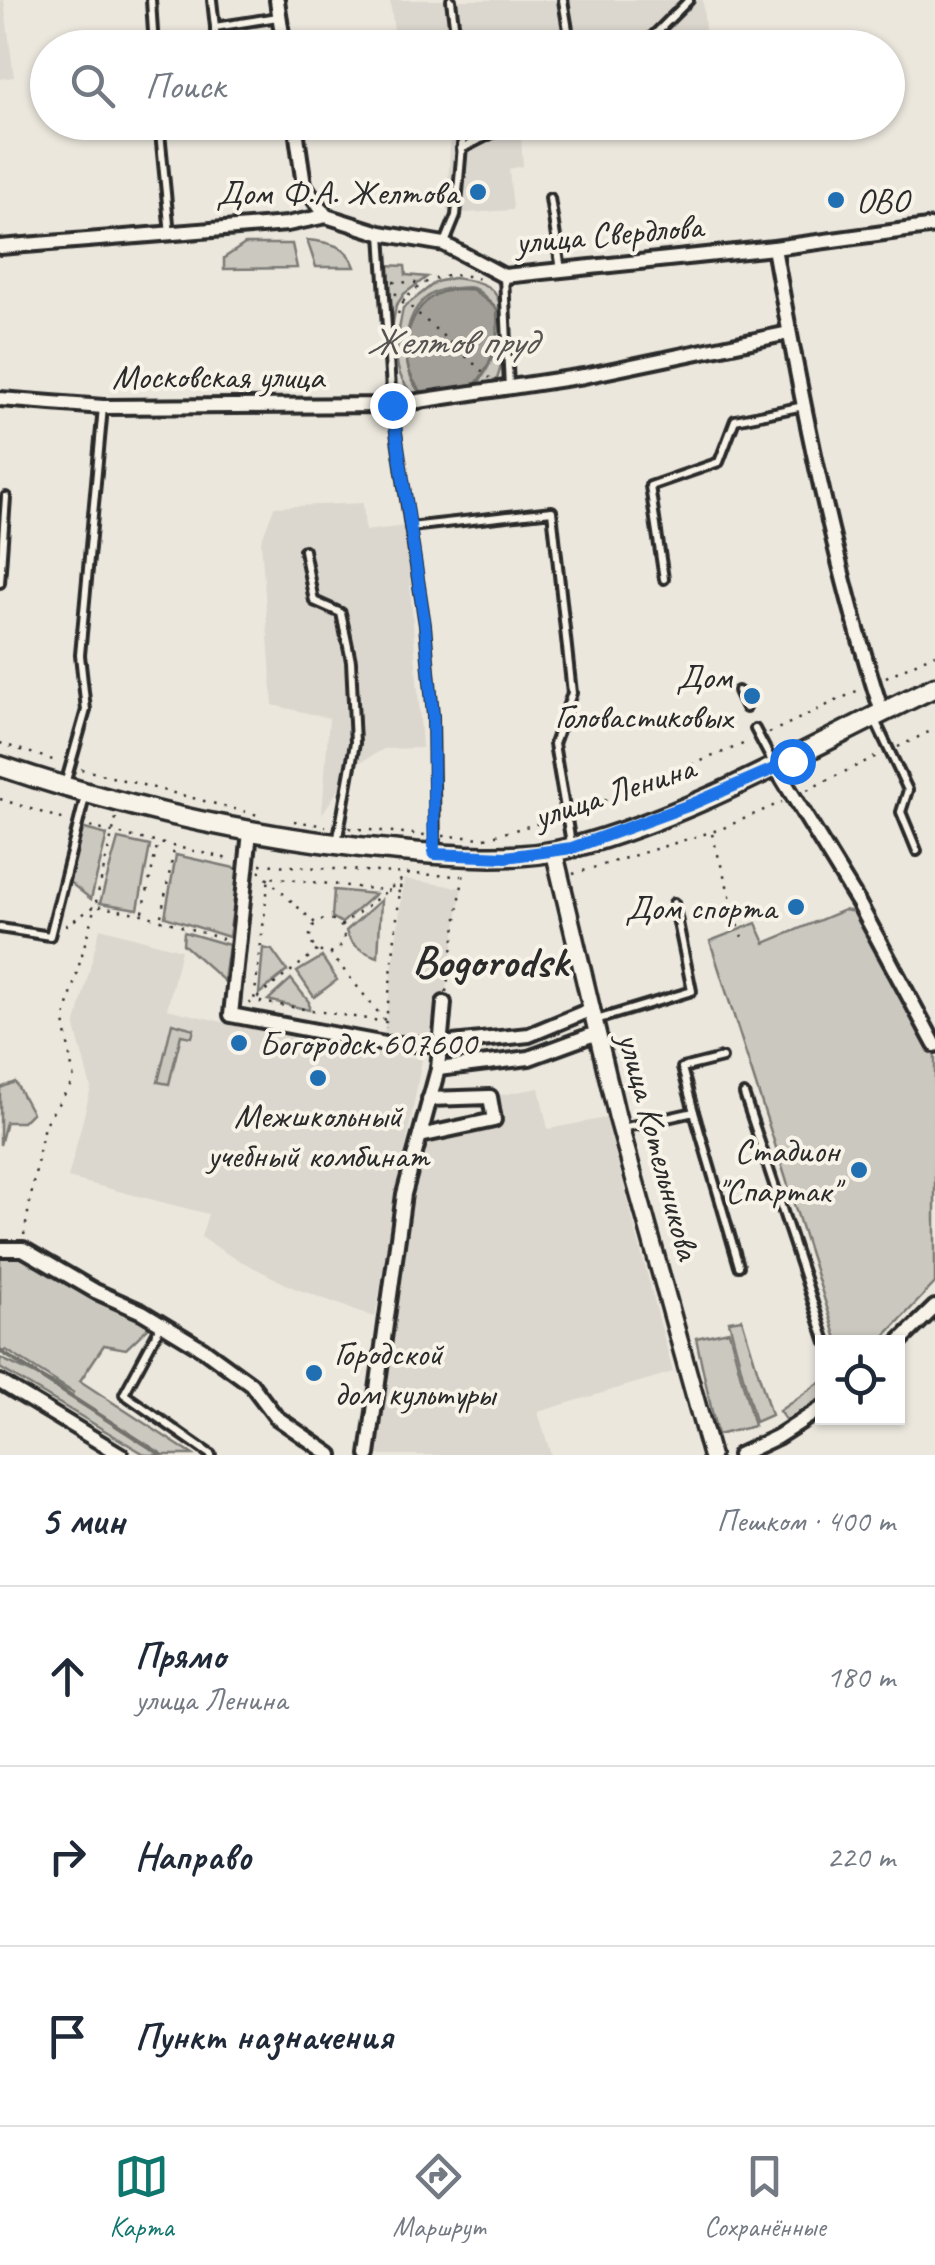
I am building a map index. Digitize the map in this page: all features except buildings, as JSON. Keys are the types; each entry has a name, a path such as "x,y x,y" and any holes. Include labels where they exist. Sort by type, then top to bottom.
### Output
{"main road":[{"name":"улица Ленина","path":"0,766 68,775 86,792 250,832 434,845 466,856 506,857 563,850 690,805 776,768 935,688"}],"street":[{"path":"277,0 281,30"},
{"path":"298,140 304,186 326,216"},
{"name":"улица Свердлова","path":"0,247 287,224 326,216 380,233 444,244 504,276 774,248 935,226"},
{"path":"774,248 805,406 878,715"},
{"name":"Московская улица","path":"0,399 102,407 392,405 584,376 789,333"},
{"path":"776,768 858,902 935,1044"},
{"path":"250,832 230,1015 385,1044 442,1044 528,1035 595,1021"},
{"name":"улица Котельникова","path":"563,850 562,878 621,1128 711,1455"},
{"path":"368,1455 404,1194 438,1069 444,1003"},
{"path":"438,1069 529,1058 595,1021"},
{"path":"420,1136 494,1120 490,1097 430,1099"},
{"path":"0,1250 22,1248 162,1324 252,1384 276,1417 331,1455"},
{"path":"905,1336 935,1307"},
{"path":"0,1382 121,1455"},
{"path":"739,1455 815,1413"}],"lane":[{"path":"150,0 152,30"},
{"path":"212,0 215,30"},
{"path":"451,0 455,30"},
{"path":"563,0 568,30"},
{"path":"659,30 690,0"},
{"path":"215,27 279,17"},
{"path":"161,140 170,234"},
{"path":"444,244 456,216 461,140"},
{"path":"460,150 479,140"},
{"path":"550,198 562,271"},
{"path":"380,233 392,405 425,625 433,716 434,845"},
{"path":"504,276 506,388"},
{"path":"664,579 650,486 719,462 735,420 805,406"},
{"path":"68,775 86,710 80,655 102,407"},
{"path":"0,583 6,497"},
{"path":"410,528 552,511 572,694 554,744 565,816 563,850"},
{"path":"304,550 314,600 341,614 351,662 356,743 338,836"},
{"path":"738,692 746,708"},
{"path":"878,715 908,790 901,812 917,850"},
{"path":"757,733 776,768"},
{"path":"0,928 50,936 86,792"},
{"path":"595,1021 692,991 674,904"},
{"path":"722,1058 682,1068 739,1266"},
{"path":"744,1094 824,1335"},
{"path":"621,1128 694,1112"},
{"path":"162,1324 124,1394 211,1455"}],"path":[{"path":"395,329 404,300 427,283 451,274 469,275 505,293"},
{"path":"383,282 427,283"},
{"path":"383,282 488,377"},
{"path":"288,820 338,836 434,845 485,838 565,816 712,759 757,733 935,654"},
{"path":"562,878 712,832 935,729"},
{"path":"0,743 68,775 271,818"},
{"path":"0,799 114,834 247,863 463,876"},
{"path":"22,1248 44,1125 74,1080 64,1022 119,802"},
{"path":"712,832 742,937"},
{"path":"142,914 157,845"},
{"path":"161,919 174,849"},
{"path":"444,1003 466,856"},
{"path":"247,863 269,878 316,924"},
{"path":"340,926 409,874"},
{"path":"269,878 400,892"},
{"path":"254,1001 269,878"},
{"path":"385,1044 401,880"},
{"path":"50,936 95,906 161,919 237,944"},
{"path":"330,953 341,946 344,936 340,926 329,920 316,924 310,935 318,950 330,953 386,1022"},
{"path":"230,1015 318,950"},
{"path":"254,1001 386,1022"}],"shaded area":[{"path":"0,0 4,0 14,77 0,79"},
{"path":"390,0 703,0 705,30 394,30"},
{"path":"450,140 521,140 523,166 509,169 513,210 447,211"},
{"path":"307,240 342,249 355,267 316,267"},
{"path":"245,244 292,244 297,268 224,269 224,258"},
{"path":"384,265 405,266 406,275 427,277 404,294 396,306 390,339"},
{"path":"453,278 488,287 498,299 503,341 499,374 494,387 472,390 486,372 494,352 497,309 473,288 438,291 423,300 407,331 408,367 424,398 418,398 408,389 398,368 403,308 436,282"},
{"path":"363,503 365,531 406,526 422,748 384,749 355,765 322,814 329,718 273,705 261,541 274,507"},
{"path":"81,828 107,835 91,899 68,881"},
{"path":"118,839 150,846 138,909 100,903"},
{"path":"176,855 239,869 229,937 165,917"},
{"path":"404,879 462,888 444,1003 443,1044 384,1034"},
{"path":"334,890 375,894 342,923 332,917"},
{"path":"381,900 378,957 359,948 346,931"},
{"name":"Стадион \"Спартак\"","path":"844,910 860,913 935,1057 935,1283 886,1335 836,1335 710,941 756,923 765,943"},
{"path":"100,928 181,950 167,1009 307,1042 422,1059 375,1317 294,1288 229,1255 201,1237 208,1214 68,1178 91,1088 75,1027"},
{"path":"184,932 229,945 224,981 183,944"},
{"path":"263,948 272,950 287,971 259,994"},
{"path":"322,957 337,980 314,997 297,972"},
{"path":"291,979 309,1002 309,1010 268,1000"},
{"path":"172,1023 194,1029 192,1037 181,1035 169,1084 158,1082"},
{"path":"15,1082 32,1113 23,1122 6,1122 0,1145 0,1088"},
{"path":"539,1088 548,1129 606,1118 673,1372 538,1412 551,1455 377,1455 407,1222 425,1134 493,1120 490,1097"},
{"path":"16,1256 144,1318 148,1328 126,1349 104,1345 80,1381 193,1455 146,1455 0,1368 0,1358 74,1393 6,1350 0,1354 0,1257"},
{"path":"742,1319 771,1415 755,1422 729,1321"},
{"path":"729,1331 754,1426 717,1435 696,1338"},
{"path":"815,1386 815,1407 789,1425 779,1411"}],"water":[{"name":"Желтов пруд","path":"472,289 497,309 497,331 489,363 469,390 426,396 410,374 407,360 413,318 437,294"}],"waterway":[{"path":"0,1351 162,1455"}],"place":[{"name":"Дом Ф.А. Желтова","path":"478,192"},
{"name":"ОВО","path":"836,200"},
{"name":"Дом Головастиковых","path":"752,696"},
{"name":"Дом спорта","path":"796,907"},
{"name":"Богородск 607600","path":"239,1043"},
{"name":"Межшкольный учебный комбинат","path":"318,1078"},
{"name":"Стадион \"Спартак\"","path":"859,1170"},
{"name":"Городской дом культуры","path":"314,1373"}],"district":[{"name":"Bogorodsk","path":"490,961"}],"route":[{"path":"392,405 425,625 433,716 434,854 506,857 572,848 690,805 792,761"}]}
